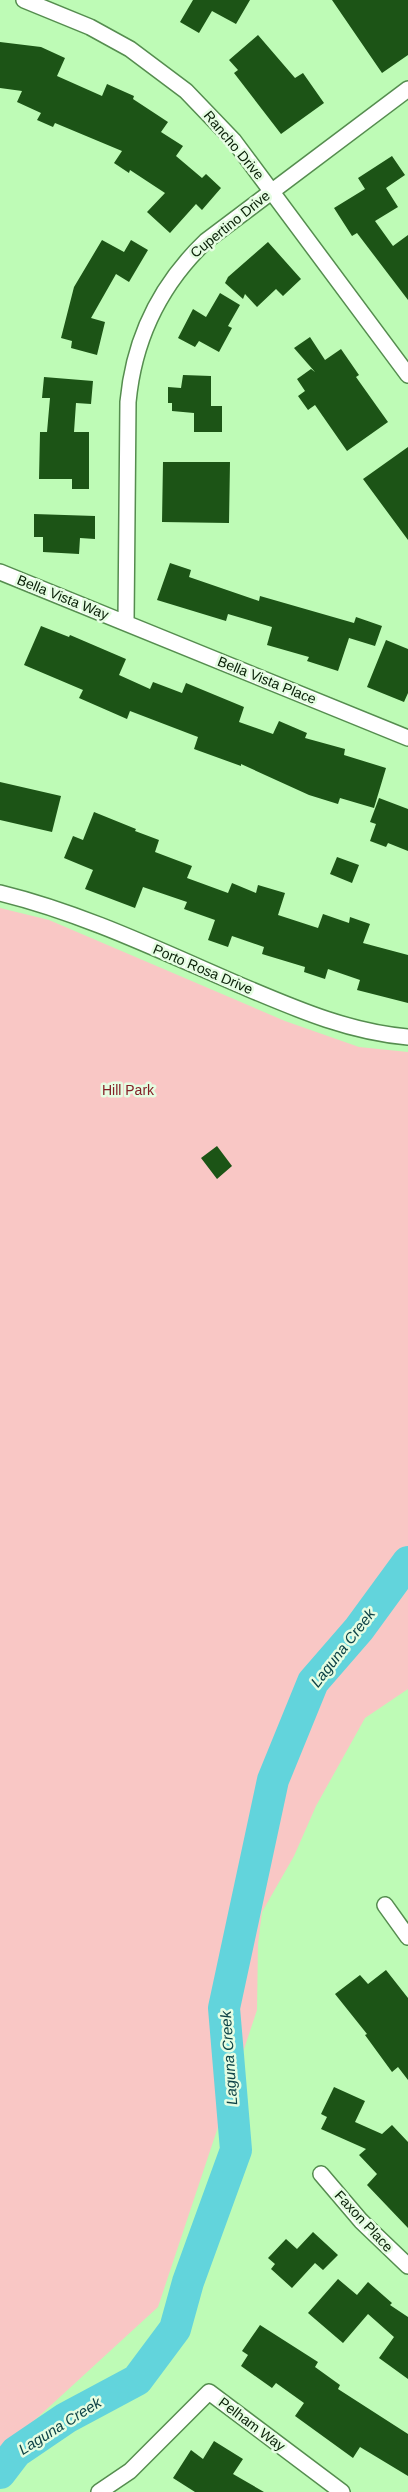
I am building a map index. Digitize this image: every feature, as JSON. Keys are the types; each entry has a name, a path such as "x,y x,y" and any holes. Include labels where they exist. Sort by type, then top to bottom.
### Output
{"street":[{"name":"Rancho Drive","path":"24,0 90,26 130,49 168,76 219,124 271,190 408,375"},
{"name":"Cupertino Drive","path":"126,622 128,402 130,381 139,342 155,304 178,270 211,236 408,89"},
{"name":"Bella Vista Way","path":"0,572 126,622"},
{"name":"Bella Vista Place","path":"126,622 408,738"},
{"name":"Porto Rosa Drive","path":"0,893 71,914 324,1020 370,1032 408,1038"},
{"path":"385,1906 408,1937"},
{"name":"Faxon Place","path":"321,2174 361,2221 408,2266"},
{"name":"Pelham Way","path":"99,2492 130,2471 209,2392 342,2492"}],"green space":[{"name":"Hill Park","path":"0,908 49,920 285,1021 359,1047 408,1052 408,1689 365,1718 316,1806 294,1856 262,1912 258,1944 257,2010 158,2307 0,2452"}],"building":[{"path":"193,0 250,0 236,24 212,11 199,33 180,22"},
{"path":"332,0 408,0 408,55 382,73"},
{"path":"258,35 295,78 303,73 324,103 281,134 234,73 238,70 229,60"},
{"path":"0,42 41,47 65,58 57,76 102,96 107,84 134,96 133,99 168,122 161,132 183,146 176,156 202,178 206,174 221,188 202,210 196,204 170,233 147,212 165,193 130,170 129,173 114,163 122,151 55,123 53,127 37,120 41,113 17,102 22,91 0,88"},
{"path":"392,156 405,175 386,188 398,207 375,221 393,246 408,235 408,300 357,233 352,236 334,208 365,189 358,178"},
{"path":"102,240 124,252 131,240 148,250 129,282 116,274 91,318 105,322 97,355 71,348 72,341 61,338 74,287"},
{"path":"268,242 301,279 283,296 276,289 257,307 245,294 243,299 225,283 228,277"},
{"path":"220,293 240,305 228,326 232,328 219,352 199,341 195,347 178,338 193,309 206,317"},
{"path":"310,337 325,360 341,349 359,375 356,377 388,422 347,451 315,405 308,410 298,396 305,391 297,379 311,369 315,372 294,348"},
{"path":"183,375 211,376 211,406 222,406 222,432 194,432 194,413 172,411 172,403 168,403 168,387 181,388"},
{"path":"44,377 93,381 91,404 76,403 74,432 89,432 89,489 72,489 72,479 39,479 40,432 47,432 50,398 42,398"},
{"path":"408,447 408,540 363,479"},
{"path":"163,462 230,462 229,523 162,522"},
{"path":"34,514 95,516 95,539 80,538 79,554 43,552 43,537 34,537"},
{"path":"170,563 191,570 189,577 259,601 260,596 354,623 356,617 382,626 375,646 349,638 338,671 307,661 309,657 267,645 272,627 228,614 226,621 157,600"},
{"path":"41,626 69,637 70,635 126,659 119,675 150,689 153,682 182,693 186,683 244,707 239,722 273,734 279,721 307,733 305,738 345,749 344,755 386,768 374,808 340,798 338,804 309,795 241,764 241,766 194,749 198,737 130,711 127,719 79,698 83,690 24,665"},
{"path":"386,640 408,649 408,693 404,702 367,687"},
{"path":"0,782 61,796 52,832 0,820"},
{"path":"379,798 408,809 408,851 388,843 386,847 370,841 376,824 370,822"},
{"path":"94,812 159,840 155,852 192,866 187,878 228,893 232,883 256,893 258,885 285,893 278,915 318,928 323,914 349,923 350,917 370,924 363,943 408,955 408,1003 357,990 360,980 328,969 325,979 304,972 305,967 262,954 264,947 232,936 228,947 208,940 215,920 184,909 187,902 143,887 135,908 85,889 93,870 64,858 73,836 83,840"},
{"path":"337,857 359,865 352,883 330,874"},
{"path":"217,1146 232,1166 217,1179 201,1158"},
{"path":"386,1970 408,1998 408,2080 398,2067 392,2072 365,2035 367,2034 335,1994 360,1975 368,1984"},
{"path":"334,2087 365,2101 355,2122 382,2134 392,2125 408,2142 408,2228 367,2185 377,2174 359,2155 366,2149 321,2129 327,2117 321,2114"},
{"path":"313,2232 338,2255 323,2270 315,2263 292,2288 271,2269 275,2264 268,2258 286,2239 297,2249"},
{"path":"338,2279 357,2295 368,2282 392,2303 390,2305 408,2317 408,2379 379,2358 394,2337 368,2314 343,2343 308,2313"},
{"path":"260,2325 318,2362 315,2367 340,2385 338,2389 408,2434 408,2476 360,2447 353,2458 295,2416 304,2403 276,2383 272,2388 241,2366 248,2355 242,2351"},
{"path":"214,2441 243,2459 233,2474 264,2492 195,2492 173,2478 191,2450 203,2459"}],"waterway":[{"name":"Laguna Creek","path":"0,2473 16,2452 66,2418 137,2380 175,2329 188,2282 236,2150 224,2008 273,1780 313,1682 359,1629 408,1562"}]}
